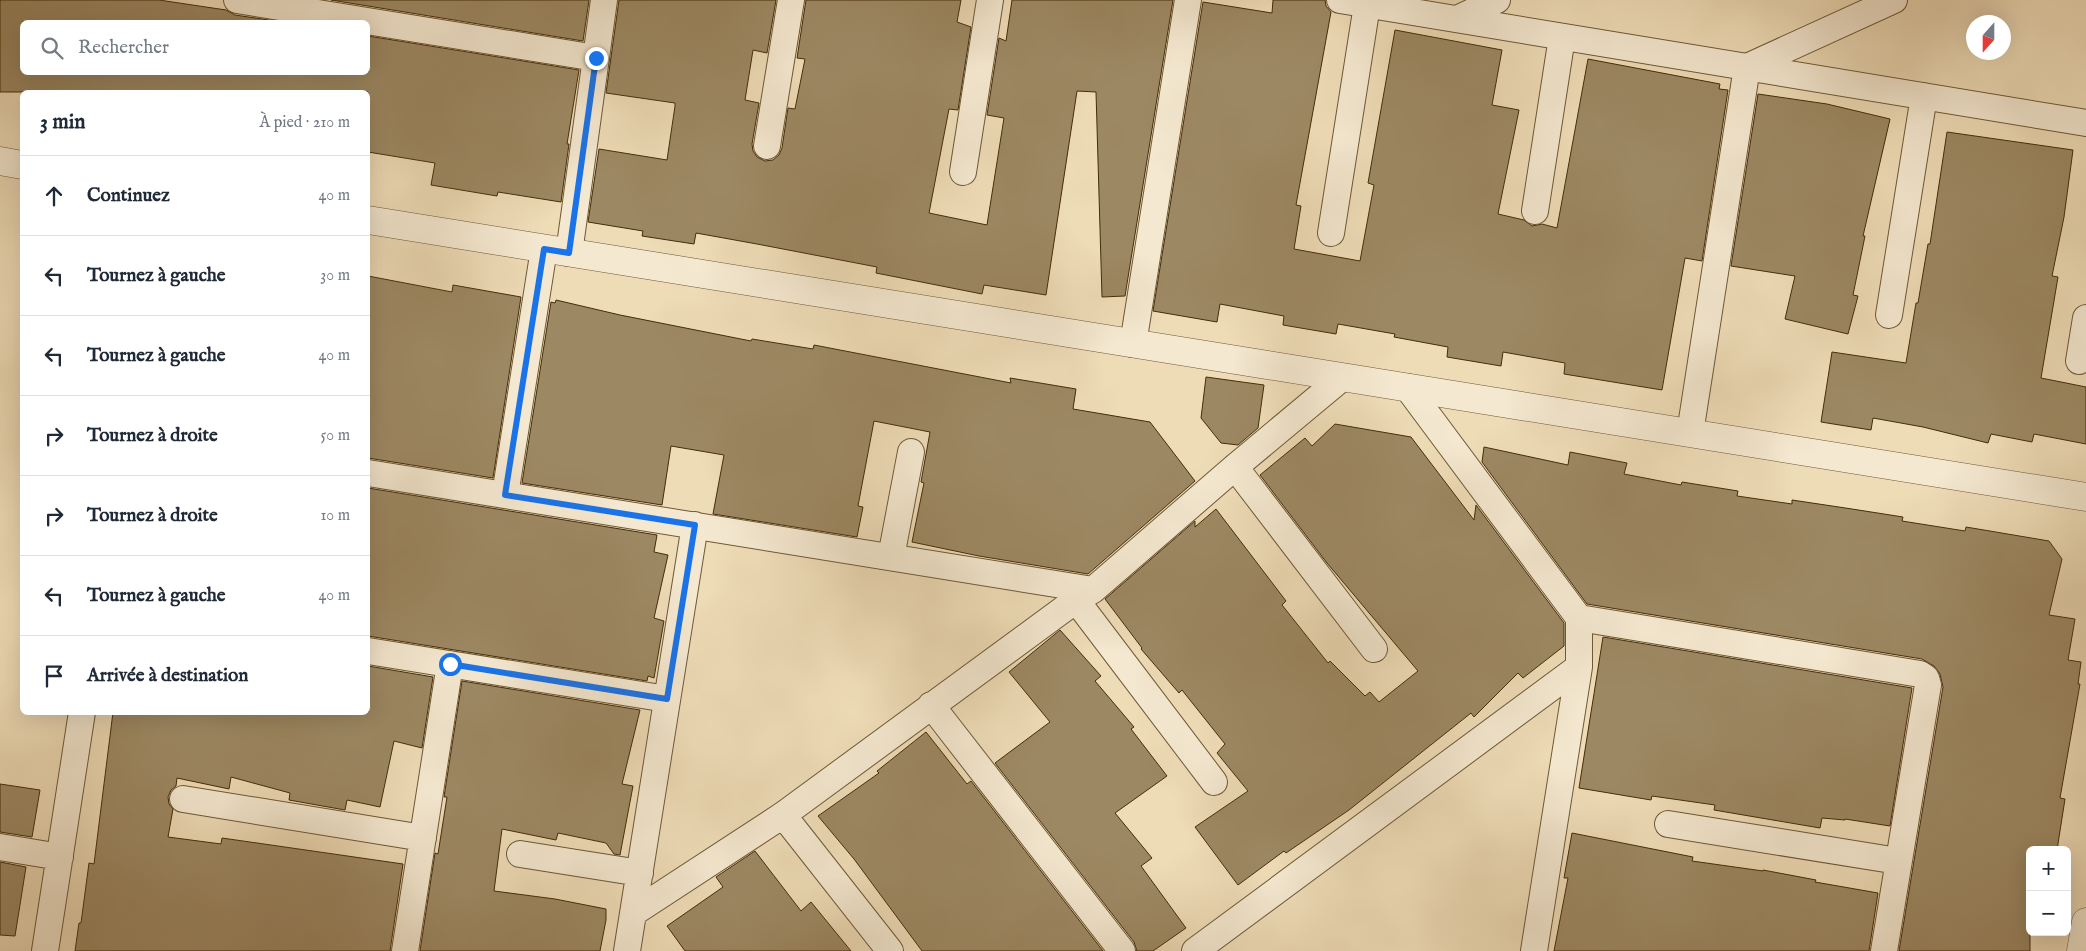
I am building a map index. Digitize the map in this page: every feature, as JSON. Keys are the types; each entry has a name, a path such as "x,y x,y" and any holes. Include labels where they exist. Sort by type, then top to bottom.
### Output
{"street":[{"path":"237,0 361,20"},
{"path":"505,495 596,58 604,0"},
{"path":"767,146 791,0"},
{"path":"963,172 990,0"},
{"path":"1133,344 1188,0"},
{"path":"1457,20 1497,0"},
{"path":"1747,67 1866,6 1894,0"},
{"path":"1331,233 1354,2 2086,123"},
{"path":"370,21 596,58"},
{"path":"1535,211 1562,37"},
{"path":"1690,433 1747,67"},
{"path":"1889,315 1924,96"},
{"path":"0,161 20,165"},
{"path":"370,220 2086,497"},
{"path":"2079,361 2086,318"},
{"path":"635,937 783,815 931,705 1085,595 1343,377"},
{"path":"1407,388 1579,618 1579,667 1534,951"},
{"path":"891,557 911,452"},
{"path":"1235,467 1374,649"},
{"path":"370,473 891,557 1085,595 1214,782"},
{"path":"635,937 640,873 695,525"},
{"path":"1579,618 1920,674 1926,678 1928,685 1884,951"},
{"path":"370,651 667,699"},
{"path":"405,951 450,664"},
{"path":"1195,951 1579,667"},
{"path":"931,705 1122,951"},
{"path":"45,951 82,715"},
{"path":"183,799 423,838"},
{"path":"783,815 890,951"},
{"path":"1668,824 1898,861"},
{"path":"0,847 60,857"},
{"path":"520,854 640,873"},
{"path":"2081,951 2086,922"}],"building":[{"path":"0,0 159,0 226,10 235,15 269,20 20,20 20,75 370,75 370,36 579,70 567,144 569,144 561,202 498,192 497,196 431,185 435,163 370,152 370,90 20,90 20,92 0,92"},
{"path":"331,0 589,0 583,41"},
{"path":"619,0 776,0 767,53 753,50 745,100 759,103 752,144 753,151 757,157 765,161 773,160 779,155 782,148 788,108 795,109 805,59 797,58 806,0 961,0 957,22 971,27 958,110 949,109 929,213 987,225 1004,118 987,115 999,38 1006,41 1012,0 1173,0 1125,296 1102,297 1096,92 1077,91 1046,295 984,285 982,294 876,273 877,267 757,244 696,233 694,244 642,236 643,231 588,222 599,149 667,160 675,106 675,103 606,93"},
{"path":"1273,0 1325,0 1326,6 1331,12 1296,205 1301,206 1294,249 1360,261 1374,185 1368,183 1395,30 1502,50 1492,105 1519,110 1498,214 1524,220 1532,226 1542,224 1557,228 1588,59 1720,84 1719,89 1728,90 1702,261 1685,258 1662,390 1564,374 1565,363 1503,352 1501,366 1447,357 1448,347 1394,337 1395,334 1338,324 1336,334 1283,325 1284,316 1220,304 1217,322 1153,311 1203,2 1272,13"},
{"path":"1758,94 1827,104 1890,119 1863,236 1865,236 1853,295 1858,296 1848,334 1785,319 1795,276 1731,266"},
{"path":"1947,132 2073,150 2064,217 2052,276 2058,277 2041,378 2086,387 2086,444 2034,434 2032,442 1991,434 1988,443 1923,427 1873,418 1871,430 1821,422 1832,352 1906,363 1916,303 1918,303 1928,244 1930,244"},
{"path":"370,276 452,292 453,285 521,297 493,478 370,458"},
{"path":"556,300 620,315 751,341 752,339 813,349 814,345 1011,383 1010,378 1076,389 1073,409 1150,422 1195,481 1088,574 979,556 912,542 924,483 921,482 930,432 874,421 858,506 863,507 857,537 713,514 724,455 671,446 662,505 522,483 551,302 555,303"},
{"path":"1206,377 1264,385 1258,428 1238,445 1221,443 1201,418"},
{"path":"1335,424 1411,437 1474,520 1476,505 1564,623 1564,646 1523,678 1518,673 1474,717 1471,713 1349,810 1286,853 1284,851 1238,885 1195,827 1248,791 1217,753 1225,744 1182,690 1179,693 1141,649 1105,599 1195,521 1195,527 1216,509 1286,601 1282,605 1328,663 1330,661 1365,696 1370,692 1379,702 1418,671 1327,563 1260,475 1305,438 1312,446"},
{"path":"1484,447 1568,465 1570,452 1627,463 1624,474 1681,485 1682,482 1738,491 1737,496 1792,504 1792,500 1903,517 1902,521 1965,531 1966,527 2049,541 2062,559 2049,615 2075,619 2068,660 2081,662 2078,684 2080,684 2060,798 2065,799 2058,846 2026,846 2026,936 2030,936 2030,951 1899,951 1943,687 1940,674 1934,666 1922,659 1587,604 1482,462"},
{"path":"370,488 657,535 654,552 668,555 654,618 664,621 654,678 648,676 647,681 370,636"},
{"path":"1060,630 1101,676 1095,681 1134,727 1131,729 1167,776 1115,813 1152,858 1141,866 1186,928 1153,951 1137,951 1134,942 995,763 1050,722 1009,672"},
{"path":"1603,637 1912,688 1890,826 1845,819 1822,818 1820,828 1714,810 1715,805 1652,796 1651,800 1579,788"},
{"path":"370,666 433,677 422,748 394,741 380,807 347,800 345,810 289,800 290,793 231,777 229,789 177,778 176,786 171,790 168,797 169,804 173,809 168,837 221,844 222,838 403,864 390,951 75,951 79,923 81,923 89,863 94,864 113,715 370,715"},
{"path":"462,681 640,710 622,784 633,786 620,855 614,854 606,843 558,833 556,840 502,829 494,891 555,899 606,909 606,920 600,951 420,951 435,853 438,854 447,797 444,797"},
{"path":"926,732 967,784 971,781 1103,951 922,951 854,859 818,816 879,773 877,771"},
{"path":"0,784 40,790 32,837 0,832"},
{"path":"1572,833 1693,857 1692,861 1763,870 1816,880 1815,882 1878,893 1869,951 1554,951 1568,878 1564,878"},
{"path":"755,851 801,911 811,902 851,951 685,951 667,926 723,887 716,877"},
{"path":"0,862 26,867 15,936 0,935"}],"route":[{"path":"450,664 667,699 695,525 505,495 544,249 569,253 596,58"}]}
